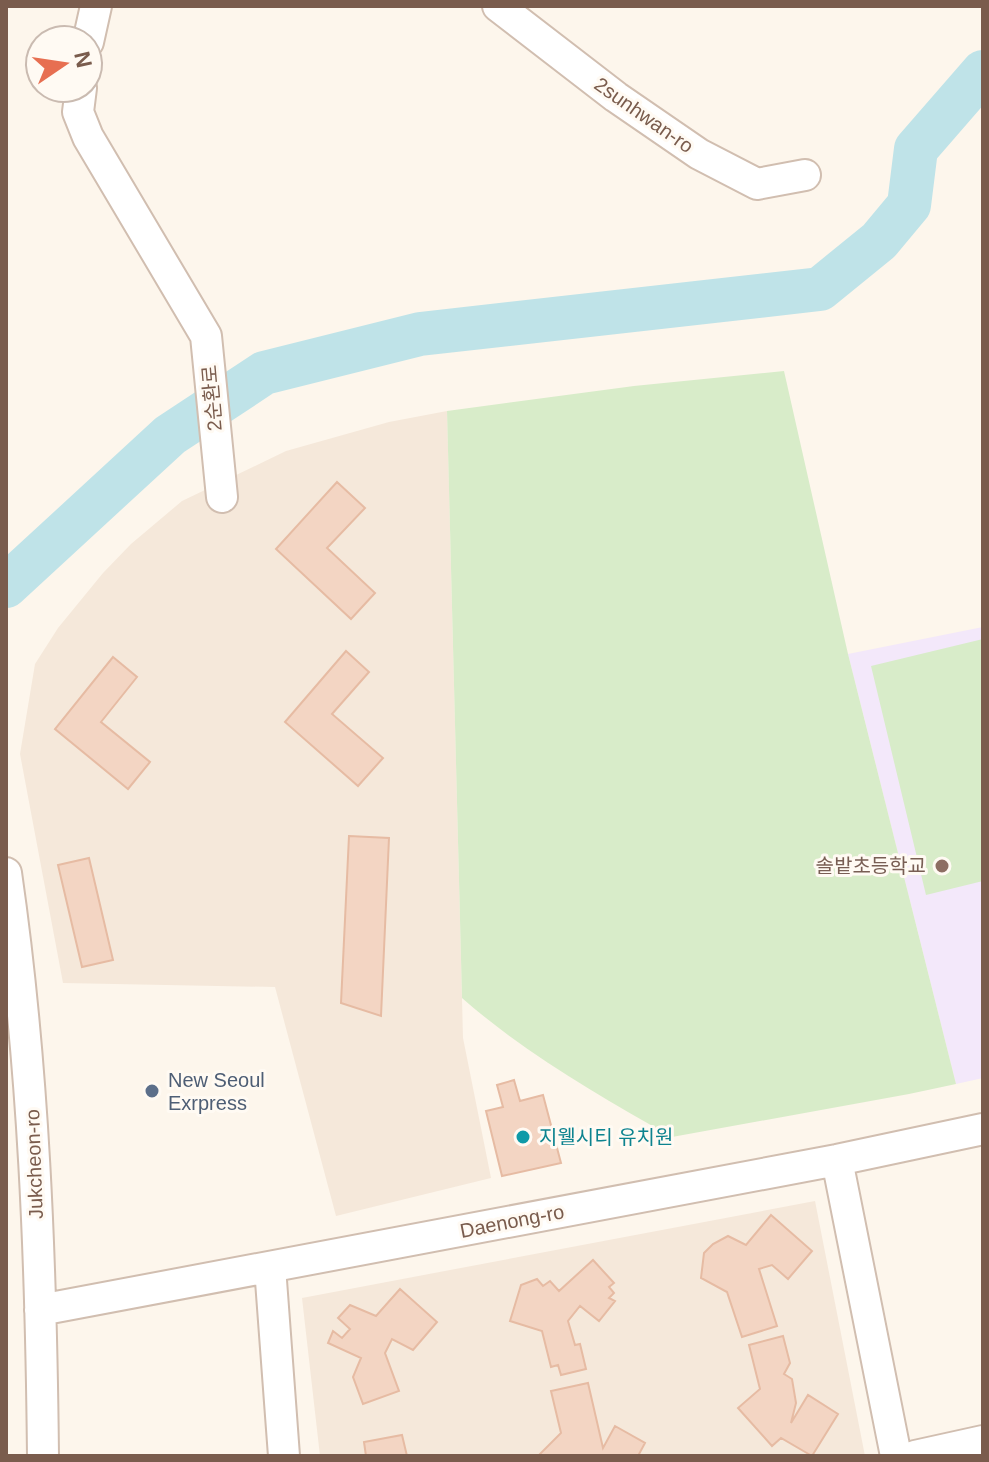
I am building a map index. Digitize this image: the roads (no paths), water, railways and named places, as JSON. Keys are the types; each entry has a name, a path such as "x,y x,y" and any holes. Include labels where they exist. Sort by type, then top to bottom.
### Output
{"street":[{"name":"2sunhwan-ro","path":"498,6 616,97 699,154 757,184 805,175"},
{"name":"2순환로","path":"79,104 78,112 88,137 206,336 222,497"},
{"name":"Jukcheon-ro","path":"6,873 18,953 30,1079 43,1456"},
{"name":"Daenong-ro","path":"40,1310 837,1160 983,1129"},
{"path":"837,1160 896,1456"},
{"path":"270,1267 284,1456"},
{"path":"915,1456 983,1441"}],"waterway":[{"path":"6,586 170,435 264,373 420,334 820,289 879,241 909,205 916,149 983,72"}],"place":[{"name":"솔밭초등학교","path":"942,866"},
{"name":"New Seoul Exrpress","path":"152,1091"},
{"name":"지웰시티 유치원","path":"523,1137"}]}
